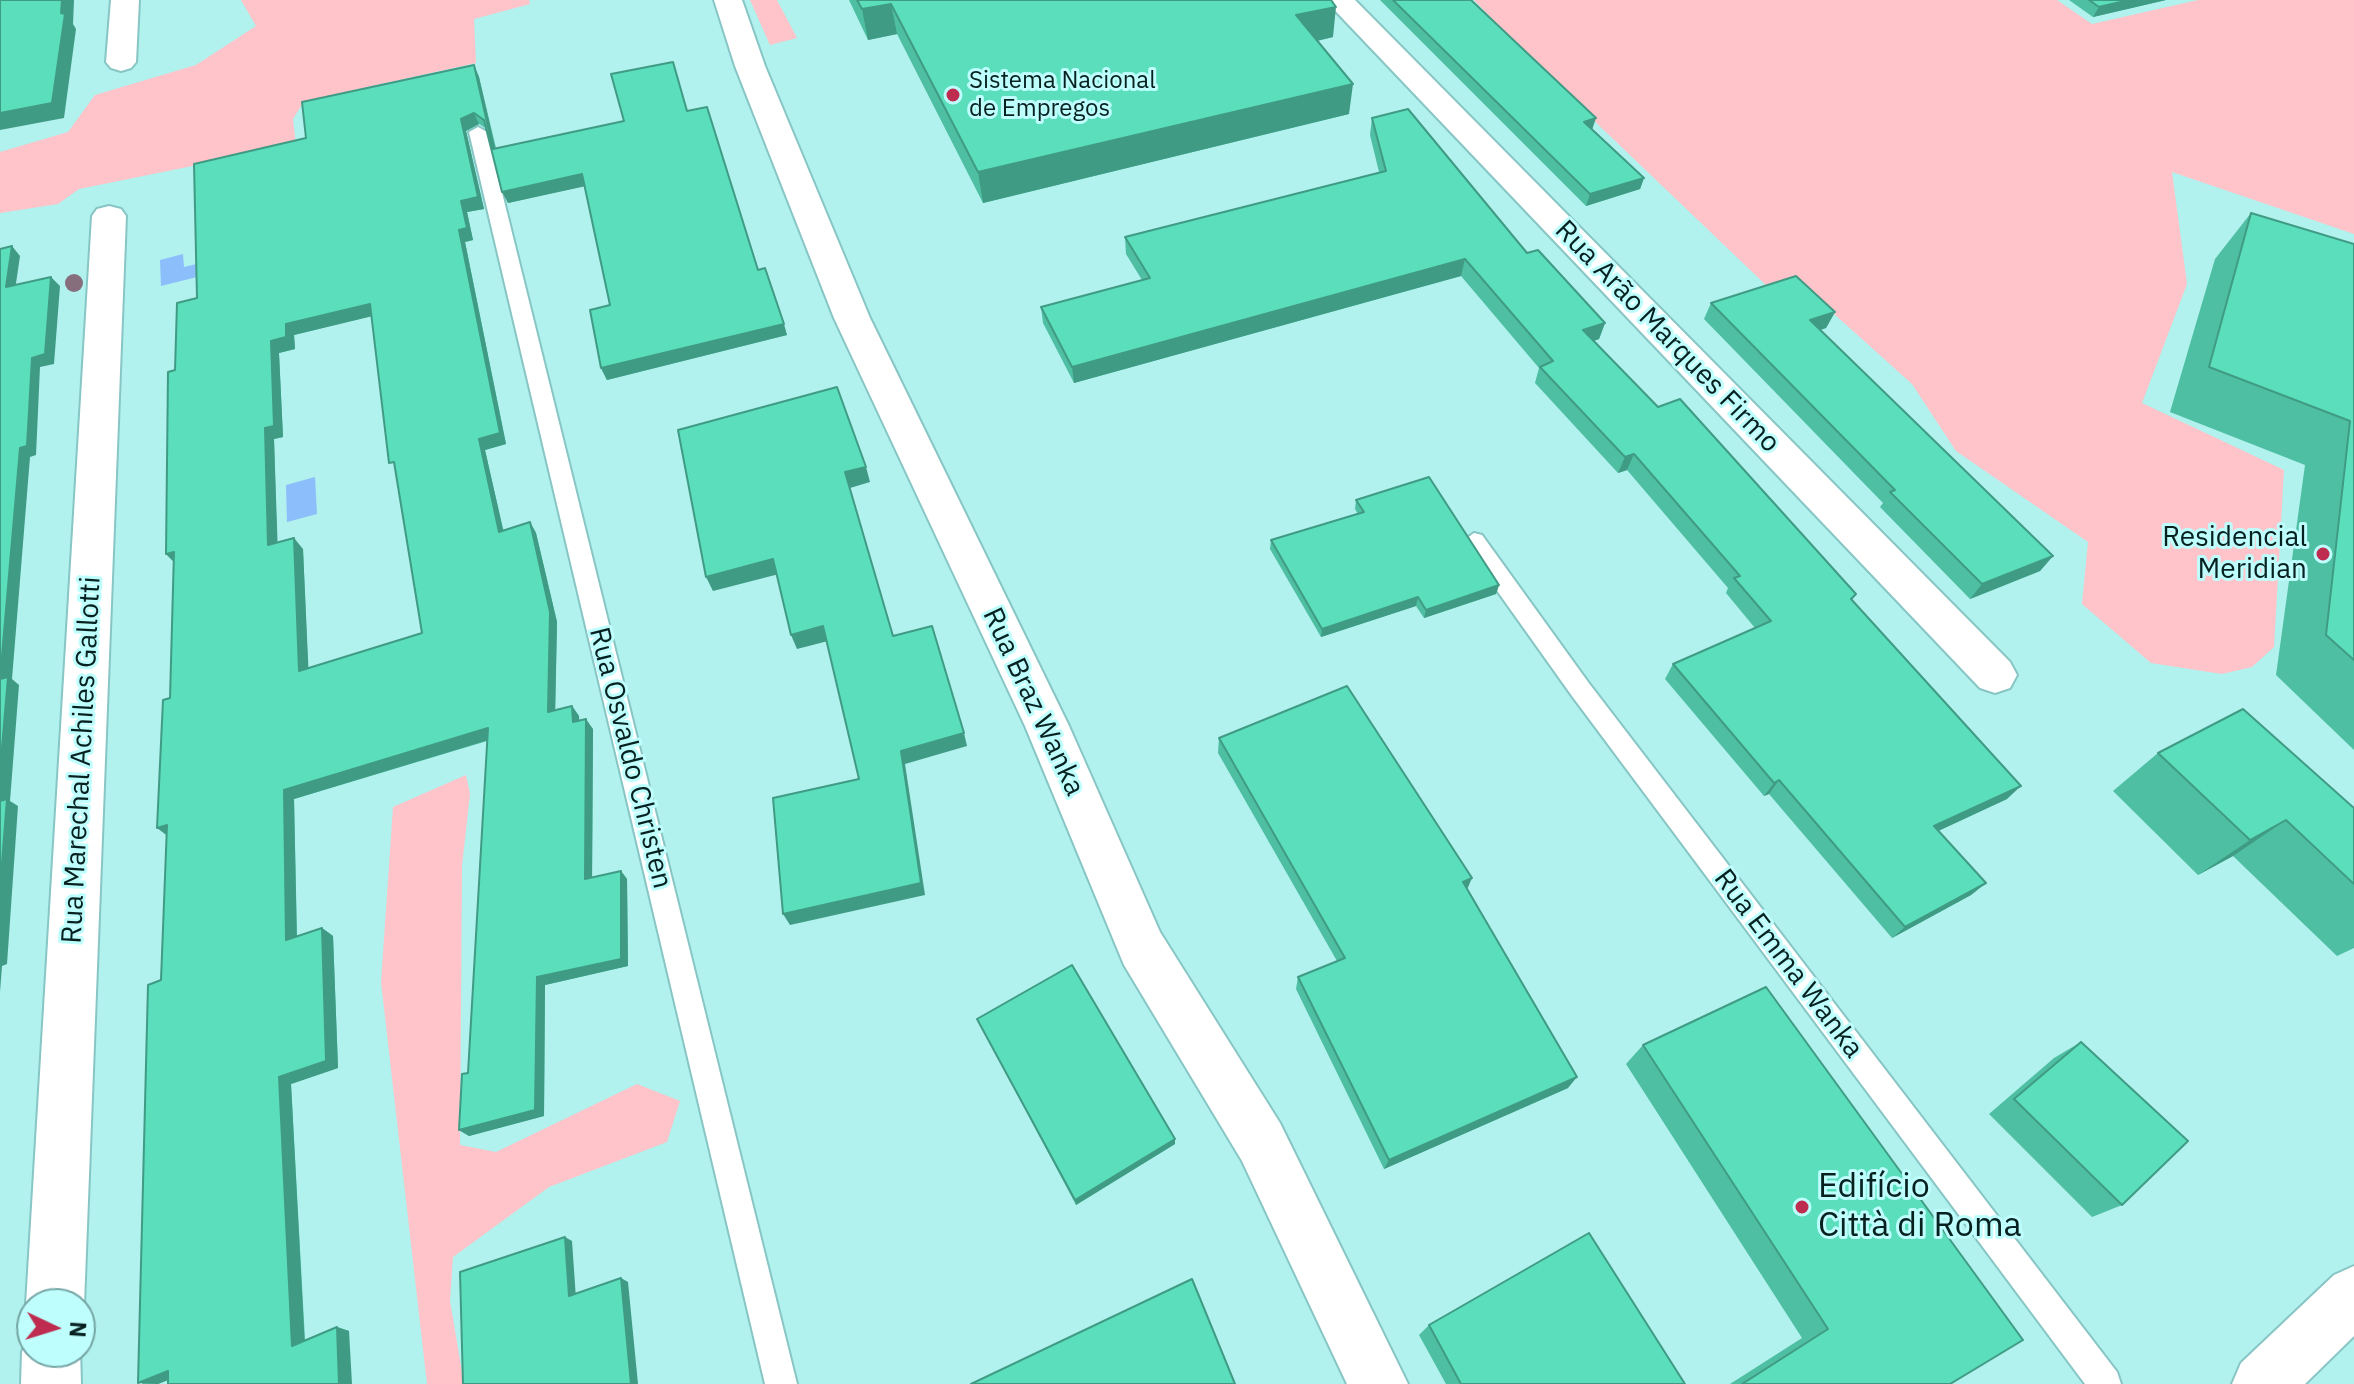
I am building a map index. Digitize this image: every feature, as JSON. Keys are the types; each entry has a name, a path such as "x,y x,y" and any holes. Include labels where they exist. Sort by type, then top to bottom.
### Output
{"street":[{"path":"121,62 125,0"},
{"name":"Rua Braz Wanka","path":"728,0 755,79 852,318 1047,726 1142,948 1261,1142 1378,1384"},
{"name":"Rua Arão Marques Firmo","path":"1339,0 1995,675"},
{"name":"Rua Marechal Achiles Gallotti","path":"56,1288 109,216"},
{"path":"2262,1384 2354,1295"}],"lane":[{"name":"Rua Osvaldo Christen","path":"478,132 781,1384"},
{"name":"Rua Emma Wanka","path":"1474,541 1589,701 2105,1384"}],"shaded area":[{"path":"241,0 529,0 530,4 474,19 476,63 304,101 293,119 296,145 79,189 58,204 0,213 0,152 68,132 95,95 196,65 256,26"},
{"path":"750,0 777,0 797,38 770,45"},
{"path":"1474,0 2057,0 2092,24 2198,0 2354,0 2354,234 2172,172 2187,284 2142,403 2284,470 2274,647 2252,667 2222,674 2151,663 2082,604 2088,542 1956,451 1912,384 1803,286 1768,287 1542,71"},
{"path":"466,775 470,794 462,866 460,1145 496,1152 637,1084 680,1101 667,1142 549,1187 453,1257 450,1301 464,1384 427,1384 381,982 393,807"}],"water":[{"path":"183,254 184,267 217,259 217,272 161,286 160,260"},
{"path":"315,477 317,514 287,522 286,485"}],"building":[{"path":"0,0 62,0 61,13 65,14 52,103 0,113"},
{"path":"857,0 1331,0 1336,7 1296,15 1353,84 978,172 891,4 862,9"},
{"path":"1393,0 1471,0 1596,118 1584,122 1644,178 1590,194"},
{"path":"2089,0 2129,0 2099,7"},
{"path":"673,62 687,111 707,107 758,270 765,268 784,324 601,368 590,310 610,305 582,174 502,192 484,120 474,113 461,119 478,197 461,201 467,228 459,230 500,433 479,439 499,532 530,522 550,612 548,712 572,706 573,722 586,719 585,879 621,871 621,959 537,977 535,1110 459,1130 462,1074 468,1073 488,728 284,790 286,940 322,928 326,1061 279,1077 292,1346 337,1327 339,1384 168,1384 168,1371 138,1383 148,985 161,980 167,825 157,828 163,700 170,698 174,552 166,554 168,372 175,370 177,303 197,298 194,164 306,138 302,102 474,65 493,149 624,121 611,74","holes":["370,304 389,463 394,462 422,633 299,671 294,538 268,545 265,428 274,426 271,341 286,337 286,324"]},
{"path":"1408,109 1527,253 1538,250 1605,323 1583,330 1658,407 1680,399 1856,594 1851,599 2021,786 1934,826 1986,883 1905,927 1779,780 1774,783 1673,664 1771,621 1734,578 1740,576 1634,454 1625,457 1540,367 1553,361 1465,259 1072,367 1041,307 1150,278 1125,237 1386,171 1372,118"},
{"path":"2251,213 2354,244 2354,660 2326,635 2350,421 2209,367"},
{"path":"12,246 6,287 51,277 45,354 32,358 27,446 20,448 0,679 0,249"},
{"path":"1796,276 1835,312 1810,320 2053,556 1982,584 1890,492 1895,490 1711,303"},
{"path":"837,387 866,467 845,472 893,636 932,626 964,733 901,751 921,883 783,914 773,798 859,779 823,626 791,635 773,559 706,577 678,430"},
{"path":"1429,477 1499,585 1426,610 1418,597 1322,629 1271,540 1364,512 1356,500"},
{"path":"8,677 0,772 0,679"},
{"path":"1347,686 1472,878 1463,882 1577,1077 1389,1160 1298,977 1345,958 1219,738"},
{"path":"2243,709 2354,808 2354,884 2286,820 2250,840 2158,753"},
{"path":"7,799 0,889 0,801"},
{"path":"1072,965 1175,1139 1075,1200 977,1019"},
{"name":"Edifício Città di Roma","path":"1766,987 2023,1340 1950,1384 1742,1384 1828,1329 1643,1045"},
{"path":"2081,1042 2188,1141 2122,1205 2014,1099"},
{"path":"1589,1233 1685,1384 1461,1384 1429,1325"},
{"path":"565,1237 569,1296 621,1278 631,1384 463,1384 460,1272"},
{"path":"1192,1279 1235,1384 971,1384"}],"place":[{"name":"Sistema Nacional de Empregos","path":"953,95"},
{"name":"Residencial Meridian","path":"2323,554"},
{"name":"Edifício Città di Roma","path":"1802,1207"}]}
